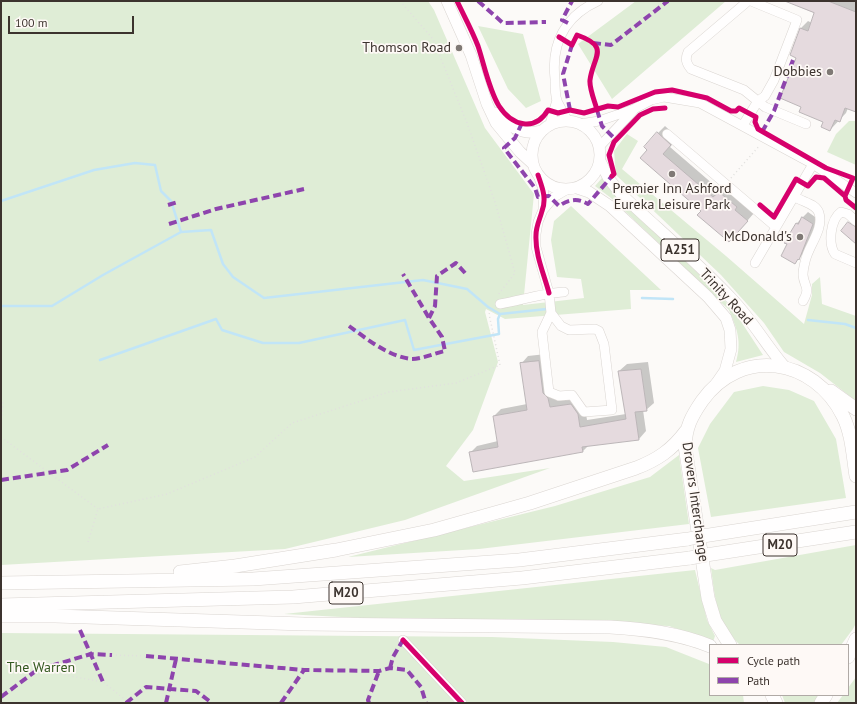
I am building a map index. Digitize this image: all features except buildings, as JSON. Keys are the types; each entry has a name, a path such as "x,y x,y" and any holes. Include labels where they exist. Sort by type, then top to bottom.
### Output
{"highway":[{"name":"Drovers Interchange","path":"729,644 715,621 708,598 687,460 686,431 698,408 715,386 731,374 742,370 771,365 784,366 798,372 820,386 844,416 848,429 856,476"},
{"path":"820,386 856,409"},
{"name":"M20","path":"125,580 328,552 434,530 530,503 652,462 667,452 686,431"},
{"name":"M20","path":"1,583 253,579 519,560 688,539 853,513"},
{"name":"M20","path":"1,605 293,597 522,578 690,558 855,532"},
{"name":"M20","path":"1,616 304,624 610,627 658,632 686,638 709,646"},
{"path":"849,655 856,639"}],"main road":[{"path":"447,1 471,55 487,104 496,123 507,138 532,162"},
{"path":"487,104 504,121 516,129 533,133 567,120 580,124 595,136 600,148"},
{"path":"538,175 532,162 532,150 534,140 546,127"},
{"name":"Trinity Road","path":"571,189 589,180 595,173 600,161 600,148"},
{"name":"Trinity Road","path":"600,161 608,179 621,194 731,298 755,327 767,347 784,366"},
{"name":"Trinity Road","path":"538,175 548,184 589,192 610,206 708,297 726,318 730,330 731,349 725,371 715,386"}],"street":[{"path":"567,120 557,100 554,57 559,37 583,4 598,1"},
{"path":"748,1 688,52 686,62 691,69 744,90 765,107 806,124"},
{"path":"743,125 758,101 765,96 774,80 797,20 751,1"},
{"path":"580,124 599,121 634,110 645,104 683,99 712,108 813,164 856,193"},
{"path":"546,127 557,100"},
{"path":"600,148 634,110"},
{"path":"667,134 776,227"},
{"path":"755,263 776,227 796,198 813,164"},
{"path":"538,175 544,192 543,210"},
{"path":"551,313 542,332 549,392 559,396 572,395 584,412 612,410 604,344 600,331 595,328 569,330 561,326 551,313 549,292 536,247 538,222 543,210 554,197 571,189"},
{"path":"796,198 817,208 820,225 808,249 805,262 803,275 808,286 803,301"},
{"path":"856,221 848,214 841,212 837,215 834,220 830,244 835,254 856,263"},
{"path":"496,303 526,300 549,292 564,292"},
{"path":"403,640 462,703"}],"path":[{"path":"1,437 98,509 167,494 255,457 292,423 389,392 456,383 500,365 494,329 489,314 515,273 494,202 467,123 433,39 400,1"},
{"path":"726,185 766,138"},
{"path":"1,399 3,402 1,429"},
{"path":"88,542 98,509"},
{"path":"112,655 146,656"},
{"path":"37,670 103,682 127,701"}],"green space":[{"path":"1,1 428,1 434,10 485,128 534,194 523,305 584,298 581,279 557,277 551,240 554,221 571,206 661,290 630,290 631,309 505,319 486,309 485,312 498,362 473,430 446,466 464,481 550,468 405,520 285,549 1,565"},
{"path":"636,1 726,1 612,99 578,44"},
{"path":"478,26 523,34 541,101 526,108 508,89"},
{"path":"849,121 856,121 856,165 827,152 836,134"},
{"path":"627,134 638,141 622,169 804,324 812,295 812,284 820,277 822,304 856,316 856,401 820,373 784,352 764,323 721,275 616,175 614,151"},
{"path":"602,178 614,194 719,293 738,317 763,355 736,362 739,341 729,310 611,198 595,186"},
{"path":"763,386 789,390 814,401 836,439 846,498 711,517 698,448 710,424 734,392"},
{"path":"679,455 689,524 479,549 348,557 555,506 650,477"},
{"path":"856,545 856,623 842,644 739,644 726,627 718,609 711,568 715,570"},
{"path":"695,570 707,620 715,636 713,642 669,626 480,619 380,619 284,614"},
{"name":"The Warren","path":"1,633 492,637 613,642 666,647 709,664 709,696 743,696 744,703 1,703"},
{"path":"856,677 856,703 837,703 842,696 849,696 849,687"},
{"path":"782,696 820,696 816,703 785,703"}],"waterway":[{"path":"1,201 94,170 135,163 155,165 161,191 171,201 181,232"},
{"path":"1,306 52,306 103,275 181,232 211,230 223,264 233,277 264,298 423,280 467,289 488,307 500,314 547,309"},
{"path":"642,298 673,299"},
{"path":"100,360 216,319 222,330 263,343 299,343 405,320 414,350 499,334 498,319 500,314"},
{"path":"808,320 845,324 856,328"}],"marked path":[{"path":"478,1 503,23 546,22"},
{"path":"568,23 562,20 572,1"},
{"path":"593,43 611,45 668,1"},
{"path":"570,110 563,74 572,45"},
{"path":"762,132 774,111 793,60"},
{"path":"597,110 602,126 616,140"},
{"path":"522,123 515,138 504,148 535,188 538,197 549,196 559,206 574,200 588,204 612,176"},
{"path":"169,224 216,209 304,189"},
{"path":"168,205 178,202"},
{"path":"429,318 435,306 437,276 456,263 466,274"},
{"path":"349,326 379,347 403,358 416,359 445,351 442,337 403,274"},
{"path":"1,480 67,470 108,445"},
{"path":"80,630 103,682"},
{"path":"390,668 393,657 403,640"},
{"path":"1,697 37,670 91,654 112,655"},
{"path":"146,656 304,670 379,671 390,668 407,670 421,687 426,703"},
{"path":"166,703 176,659"},
{"path":"281,703 304,670"},
{"path":"369,703 368,700 379,671"},
{"path":"126,703 146,687 196,691 212,703"}],"cycle path":[{"path":"457,1 478,46 495,100 504,113 517,122 530,124 543,117 548,110 558,113 570,110 584,113 608,106 618,107 655,92 672,90 707,98 731,111 736,111 739,108 756,117 755,122 758,129 826,168 853,178 845,196 846,200 856,208"},
{"path":"559,37 572,45 577,35 587,39 597,48 590,80 591,91 597,110"},
{"path":"612,176 614,174 609,155 614,142 640,115 653,109 665,108"},
{"path":"538,175 544,202 537,229 536,242 538,257 549,293"},
{"path":"760,205 774,217 796,179 808,186 816,177 824,178 845,196"},
{"path":"403,640 462,703"}],"place":[{"name":"Thomson Road","path":"459,48"},
{"name":"Dobbies","path":"830,72"},
{"name":"Premier Inn Ashford Eureka Leisure Park","path":"672,174"},
{"name":"McDonald's","path":"800,237"}]}
